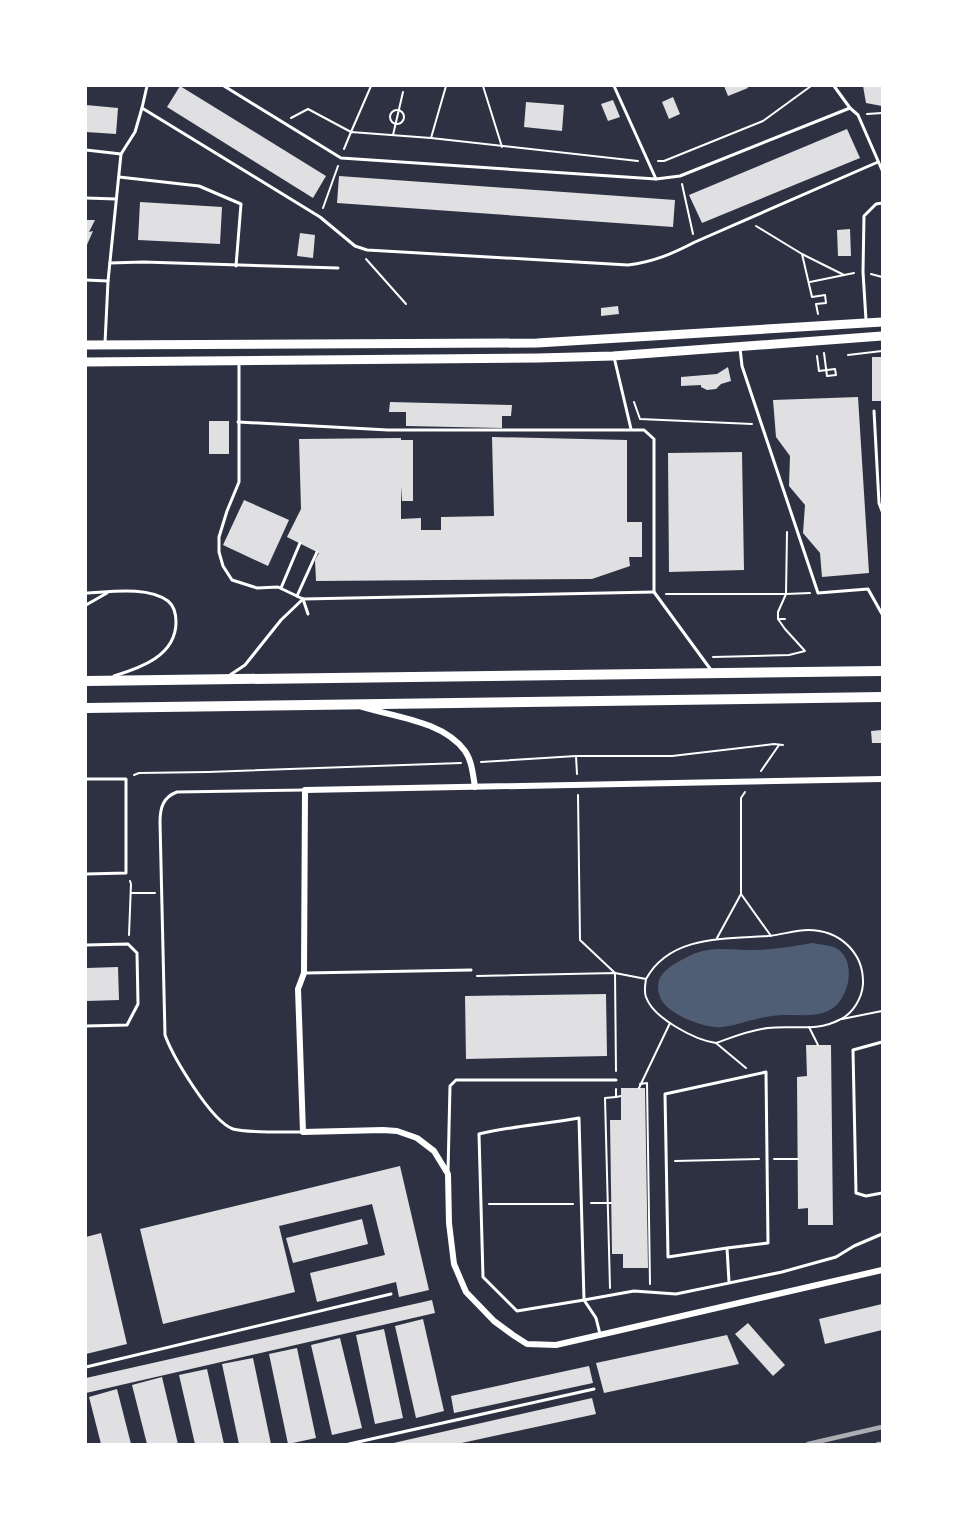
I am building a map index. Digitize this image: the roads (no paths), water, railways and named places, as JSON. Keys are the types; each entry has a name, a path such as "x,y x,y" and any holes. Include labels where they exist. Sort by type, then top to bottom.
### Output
{"highway":[{"path":"86,681 882,671"},
{"path":"86,708 882,697"}],"main road":[{"path":"86,345 537,343 882,322"},
{"path":"86,362 613,356 882,336"}],"street":[{"path":"356,705 420,724 451,737 464,750 470,762 475,787"},
{"path":"882,779 305,790 304,973 297,989 303,1132 383,1130 407,1134 434,1151 448,1174 449,1223 454,1264 465,1292 494,1321 527,1344 556,1345 882,1270"}],"lane":[{"path":"104,345 121,154 135,132 147,86"},
{"path":"224,86 341,158 656,179 680,176 850,108"},
{"path":"614,86 656,179"},
{"path":"834,86 858,115 882,170"},
{"path":"142,108 320,217 355,246 367,250 628,265 646,263 666,258 695,242 878,162"},
{"path":"86,150 121,154"},
{"path":"119,177 199,186 241,204 236,266"},
{"path":"86,198 116,200"},
{"path":"867,323 863,272 864,216 876,204 882,203"},
{"path":"110,263 338,268"},
{"path":"86,280 108,281"},
{"path":"740,346 741,366 818,593 868,589 882,614"},
{"path":"613,356 632,430"},
{"path":"239,361 239,482 226,512 219,537 221,559 226,573 232,580 257,588 281,588 303,599 654,593"},
{"path":"873,411 879,503 882,511"},
{"path":"238,422 388,430 644,430 654,439 654,593 713,674"},
{"path":"281,588 300,543"},
{"path":"297,596 317,552"},
{"path":"86,593 142,591 168,601 175,612 176,626 167,648 140,668 98,681"},
{"path":"86,605 108,592"},
{"path":"303,599 308,614"},
{"path":"222,680 245,665 281,620 303,599"},
{"path":"86,779 126,779 126,873 86,874"},
{"path":"303,1132 235,1130 223,1124 201,1096 170,1048 165,1035 160,812 169,794 177,792 305,790"},
{"path":"86,945 128,944 137,953 138,1004 127,1025 86,1026"},
{"path":"304,973 471,970"},
{"path":"882,1042 853,1050 856,1193 866,1196 882,1193"},
{"path":"765,1072 768,1243 727,1248 668,1257 665,1094 765,1072"},
{"path":"448,1174 450,1086 456,1080 616,1080"},
{"path":"600,1334 596,1318 584,1300 579,1118 542,1125 510,1127 478,1134 483,1277 517,1311 584,1300 610,1296 634,1291 676,1294 782,1272 836,1257 882,1234"},
{"path":"727,1248 729,1282"},
{"path":"86,1367 391,1294"},
{"path":"350,1444 594,1389"}],"water":[{"path":"813,943 839,950 845,956 848,964 848,982 842,999 823,1013 772,1016 715,1027 687,1019 670,1009 660,997 658,983 664,972 696,953 714,949 765,950"}],"railway":[{"path":"808,1444 882,1427"}]}
